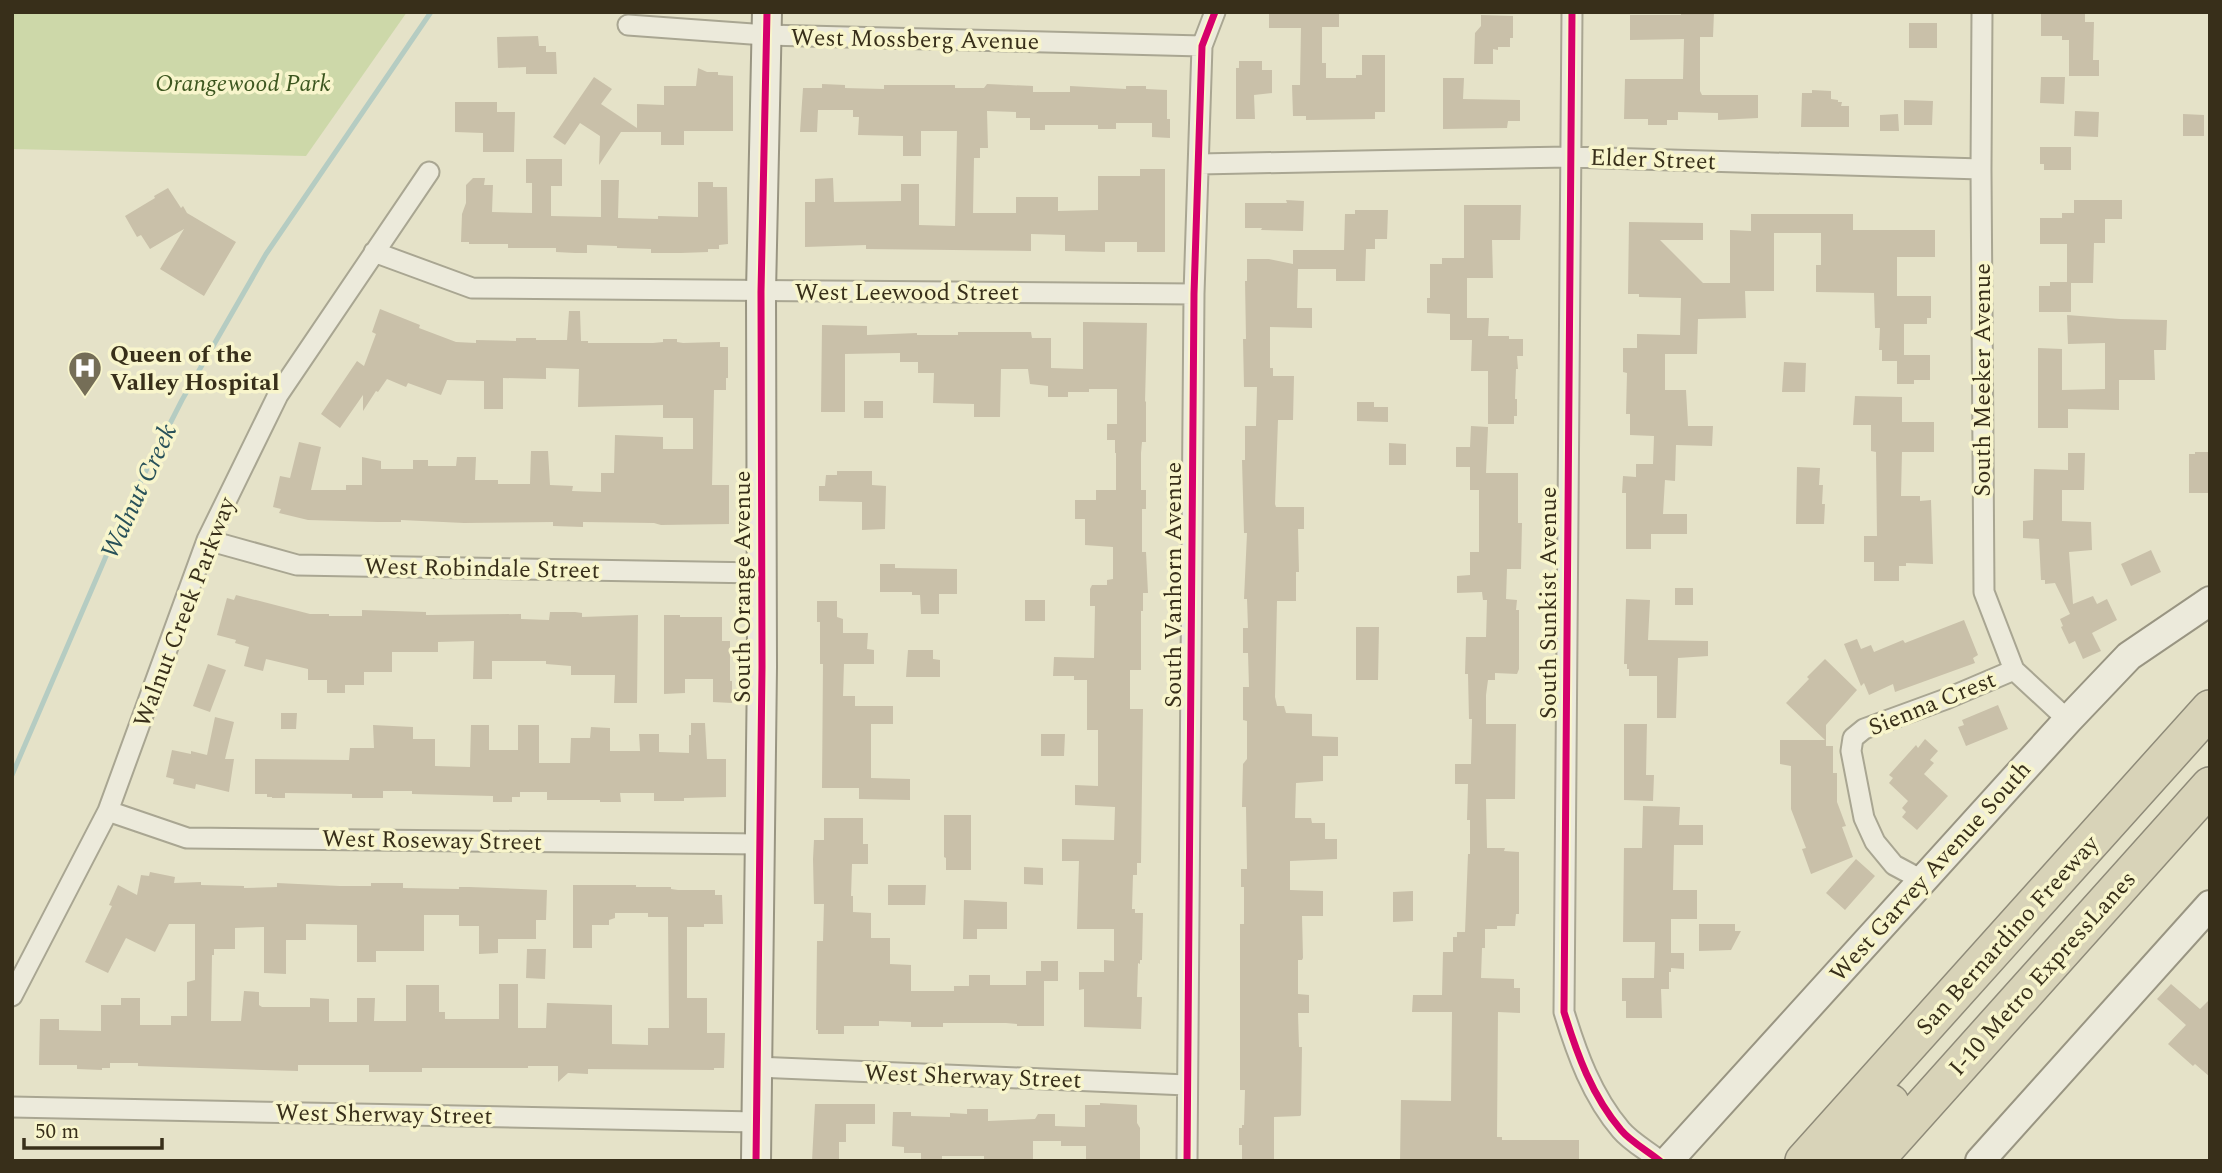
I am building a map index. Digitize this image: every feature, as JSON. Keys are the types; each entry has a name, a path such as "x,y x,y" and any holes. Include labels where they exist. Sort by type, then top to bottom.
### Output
{"highway":[{"name":"San Bernardino Freeway","path":"1804,1161 2210,709"},
{"name":"I-10 Metro ExpressLanes","path":"1839,1161 2210,744"},
{"name":"I-10 Metro ExpressLanes","path":"1874,1161 2210,786"},
{"path":"1902,1161 2210,817"}],"street":[{"name":"South Vanhorn Avenue","path":"1187,1161 1194,294 1202,46 1215,12"},
{"name":"South Sunkist Avenue","path":"1572,12 1564,1012 1586,1075 1603,1104 1622,1132 1660,1161"},
{"name":"South Meeker Avenue","path":"1982,12 1984,592 2014,670 2068,720"},
{"name":"West Mossberg Avenue","path":"628,25 766,24 1202,46"},
{"name":"South Orange Avenue","path":"756,1161 762,667 761,292 766,24"},
{"name":"Elder Street","path":"1199,164 1570,157 1981,169"},
{"name":"Walnut Creek Parkway","path":"12,996 108,811 207,540 278,395 429,172"},
{"name":"West Leewood Street","path":"374,252 472,288 1194,294"},
{"name":"West Robindale Street","path":"207,540 297,565 760,573"},
{"name":"West Garvey Avenue South","path":"1668,1161 2129,656 2210,601"},
{"name":"Sienna Crest","path":"1922,880 1894,865 1875,842 1864,818 1851,751 1853,738 1864,729 2014,670"},
{"name":"West Roseway Street","path":"108,811 187,838 760,844"},
{"path":"1980,1161 2210,905"},
{"name":"West Sherway Street","path":"758,1067 1187,1085"},
{"name":"West Sherway Street","path":"12,1107 756,1122"}],"green space":[{"name":"Orangewood Park","path":"12,12 407,12 306,156 12,149"}],"building":[{"path":"1269,12 1339,12 1339,27 1322,27 1322,63 1326,63 1326,78 1356,78 1356,75 1362,75 1362,55 1385,55 1385,112 1375,112 1375,119 1306,120 1306,116 1293,116 1292,85 1300,85 1301,28 1269,28"},
{"path":"1681,12 1714,12 1713,37 1700,37 1702,95 1758,95 1758,118 1718,120 1718,113 1678,112 1678,120 1667,120 1667,125 1648,125 1648,119 1624,119 1625,79 1683,79 1684,39 1630,40 1630,15 1681,15"},
{"path":"2041,12 2085,12 2085,22 2094,22 2093,60 2099,60 2099,76 2069,76 2069,40 2062,40 2062,36 2041,36"},
{"path":"1481,15 1513,16 1513,38 1510,38 1510,47 1493,49 1493,64 1474,64 1475,33 1481,26"},
{"path":"1909,23 1937,23 1937,48 1909,48"},
{"path":"538,36 539,46 546,46 546,52 556,52 557,74 526,74 526,67 498,68 497,37"},
{"path":"1239,61 1262,61 1262,70 1272,70 1272,93 1254,95 1255,119 1236,119 1236,68 1239,68"},
{"path":"698,68 707,72 718,72 718,75 733,76 733,131 684,131 684,145 661,145 661,132 621,132 599,165 600,136 580,123 565,145 553,137 594,77 612,89 601,104 637,128 637,104 664,105 664,86 696,86"},
{"path":"2041,77 2065,77 2064,104 2040,103"},
{"path":"1443,78 1464,78 1463,99 1520,100 1520,121 1508,121 1507,128 1443,129"},
{"path":"822,84 845,85 845,88 884,89 884,85 955,85 955,88 984,88 987,84 1033,86 1033,92 1070,92 1070,86 1126,89 1126,86 1146,86 1146,89 1167,90 1170,138 1152,137 1152,123 1116,123 1116,129 1098,129 1098,125 1045,125 1045,130 1030,130 1030,118 1016,118 1016,112 987,111 988,148 980,148 980,158 974,158 973,213 1016,213 1016,197 1058,197 1058,211 1098,210 1098,176 1140,176 1140,169 1165,169 1165,252 1137,252 1137,242 1105,242 1105,252 1065,251 1065,235 1031,234 1031,251 866,249 866,245 805,247 805,202 815,202 815,179 833,178 834,202 901,201 901,184 919,184 919,225 955,226 957,131 921,131 921,156 903,156 903,136 858,135 859,117 853,117 853,110 818,110 817,132 800,132 803,88 822,88"},
{"path":"1812,90 1831,91 1831,99 1842,102 1841,106 1849,106 1849,127 1801,127 1802,93 1812,93"},
{"path":"1904,100 1933,101 1932,125 1904,125"},
{"path":"455,102 497,102 497,112 515,112 514,152 483,152 483,133 455,132"},
{"path":"2075,111 2099,112 2098,137 2074,136"},
{"path":"1898,114 1899,131 1880,131 1880,115"},
{"path":"2183,114 2204,115 2204,136 2183,136"},
{"path":"2040,147 2071,147 2071,170 2044,170 2044,164 2040,164"},
{"path":"526,159 562,159 562,186 551,186 551,216 601,217 601,180 619,180 618,218 698,217 698,182 713,182 713,187 727,187 728,244 719,245 719,249 708,249 708,252 681,253 651,253 651,249 587,245 587,253 575,253 556,252 556,248 508,248 508,244 461,242 466,185 473,178 485,178 484,185 493,185 492,212 532,213 532,183 526,183"},
{"path":"168,188 187,213 236,242 204,296 160,269 184,229 150,249 141,235 137,237 125,216"},
{"path":"1286,200 1304,201 1303,231 1245,228 1245,203 1287,203"},
{"path":"2074,200 2122,200 2122,219 2105,219 2105,243 2094,243 2093,283 2071,283 2071,312 2039,312 2039,286 2050,286 2050,282 2067,282 2067,244 2040,244 2040,218 2062,218 2062,213 2074,213"},
{"path":"1464,205 1521,205 1520,240 1492,240 1493,278 1467,278 1467,318 1489,318 1488,336 1523,339 1523,356 1517,356 1517,416 1514,416 1514,424 1488,424 1488,371 1471,371 1472,340 1450,340 1450,314 1427,313 1430,264 1442,264 1442,258 1464,258"},
{"path":"1355,210 1388,210 1387,239 1375,239 1375,249 1366,249 1365,281 1336,281 1336,269 1298,269 1297,308 1312,308 1312,328 1270,327 1270,368 1273,368 1273,376 1294,376 1293,420 1278,420 1275,504 1276,507 1304,507 1304,529 1298,529 1299,572 1296,572 1296,601 1277,601 1275,697 1277,706 1284,706 1286,713 1312,714 1312,736 1338,737 1338,756 1323,756 1323,781 1296,783 1295,818 1311,818 1312,823 1325,823 1325,839 1337,839 1337,859 1290,861 1290,890 1323,891 1323,916 1302,916 1303,958 1298,960 1298,994 1309,995 1309,1013 1298,1013 1299,1047 1302,1047 1301,1115 1274,1117 1274,1161 1242,1161 1239,1128 1244,1125 1245,1090 1240,1090 1240,924 1244,924 1241,869 1247,869 1246,807 1242,807 1243,764 1247,759 1247,721 1243,720 1243,687 1249,687 1248,653 1243,653 1243,628 1248,628 1247,599 1244,599 1247,533 1244,533 1242,460 1245,460 1245,426 1256,426 1257,387 1244,387 1243,339 1246,339 1247,259 1269,259 1293,264 1293,250 1344,250 1345,214 1355,214"},
{"path":"1751,214 1853,214 1853,230 1935,230 1935,257 1897,257 1897,296 1931,296 1931,318 1927,318 1927,324 1904,324 1904,355 1930,355 1930,380 1897,384 1897,361 1882,361 1882,350 1879,350 1880,328 1875,328 1874,293 1816,292 1816,265 1821,265 1821,233 1774,233 1774,291 1745,291 1746,318 1698,319 1697,354 1665,354 1665,390 1686,390 1688,426 1713,426 1712,446 1676,445 1675,481 1665,480 1663,514 1687,514 1687,534 1651,534 1651,549 1626,549 1626,493 1622,493 1623,476 1636,477 1636,464 1653,464 1654,436 1630,435 1630,414 1626,414 1627,373 1623,372 1623,348 1637,348 1637,334 1680,335 1681,298 1639,297 1639,294 1628,294 1629,222 1703,223 1703,240 1660,240 1703,283 1730,283 1730,230 1751,231"},
{"path":"380,309 456,342 516,341 516,338 567,340 569,311 580,311 581,341 588,343 653,343 663,342 663,339 677,339 677,342 683,343 720,342 720,347 728,347 728,378 726,390 714,390 712,485 729,485 729,524 583,522 583,527 553,526 553,522 378,522 308,520 279,513 281,509 273,507 280,476 290,478 299,442 321,447 311,490 346,490 346,485 362,485 362,457 381,461 381,469 413,469 413,460 428,460 428,466 456,466 457,457 476,457 475,480 498,480 498,484 530,484 531,451 548,451 550,485 573,486 572,491 601,492 601,473 614,473 615,435 663,437 663,449 693,449 693,418 663,418 663,405 578,407 579,369 546,368 546,379 503,378 503,409 484,409 484,381 447,380 441,395 408,383 406,387 387,379 363,411 363,395 340,428 321,414 357,361 364,366 376,334 372,332"},
{"path":"2067,315 2167,320 2166,350 2154,350 2155,380 2119,380 2119,410 2068,409 2068,428 2038,428 2038,348 2062,349 2062,390 2105,389 2105,343 2068,344"},
{"path":"1083,322 1147,323 1146,442 1142,442 1141,490 1146,490 1146,509 1142,509 1142,552 1146,552 1148,593 1143,593 1141,611 1141,670 1130,670 1130,709 1143,709 1141,863 1137,863 1137,875 1133,875 1132,909 1135,909 1135,913 1143,913 1142,960 1138,963 1137,997 1142,997 1141,1029 1084,1027 1084,989 1079,990 1079,972 1104,972 1104,960 1114,961 1114,929 1077,929 1079,861 1062,861 1062,839 1114,840 1115,807 1075,805 1075,785 1098,786 1098,730 1087,730 1087,680 1074,680 1074,676 1053,676 1054,657 1094,658 1095,606 1090,606 1090,589 1092,585 1107,585 1107,580 1113,579 1113,547 1085,545 1085,519 1075,519 1075,500 1096,500 1096,490 1116,490 1115,440 1107,440 1107,424 1117,424 1117,389 1089,389 1089,392 1068,392 1068,397 1048,397 1048,386 1030,384 1028,369 1001,369 1000,417 974,417 974,404 933,403 934,373 918,373 918,362 900,362 900,353 845,354 845,412 821,412 822,325 867,326 867,335 1031,332 1032,338 1051,338 1051,368 1083,369"},
{"path":"1784,362 1806,363 1805,392 1782,392"},
{"path":"1855,396 1902,397 1902,422 1934,422 1934,452 1902,452 1901,496 1920,496 1920,501 1931,500 1933,564 1906,563 1906,566 1899,566 1899,581 1874,581 1874,562 1864,562 1864,536 1877,536 1876,452 1871,451 1871,425 1853,425"},
{"path":"864,401 883,401 883,418 864,418"},
{"path":"1357,402 1374,402 1374,407 1388,407 1388,422 1357,421"},
{"path":"1471,426 1488,427 1486,473 1518,473 1518,523 1522,523 1521,569 1507,569 1506,599 1517,600 1516,610 1519,610 1519,669 1517,674 1495,673 1495,680 1488,680 1486,695 1486,724 1516,724 1515,799 1486,799 1487,848 1505,848 1504,851 1519,852 1519,914 1516,914 1515,926 1485,929 1485,948 1482,948 1481,978 1514,979 1514,988 1520,988 1520,1013 1498,1012 1497,1137 1502,1137 1502,1140 1579,1140 1579,1161 1400,1161 1401,1100 1451,1101 1452,1012 1412,1012 1413,995 1442,995 1443,952 1453,952 1453,937 1457,937 1457,932 1465,932 1470,854 1468,784 1455,784 1455,764 1471,764 1472,719 1469,719 1468,674 1465,674 1466,637 1486,637 1487,600 1483,600 1482,592 1457,593 1457,576 1470,575 1470,552 1479,552 1479,490 1470,490 1470,467 1456,467 1456,447 1470,447"},
{"path":"1389,443 1406,444 1406,465 1389,465"},
{"path":"2210,452 2210,493 2189,493 2189,454"},
{"path":"2068,453 2085,453 2084,490 2062,490 2062,521 2091,522 2092,550 2069,552 2073,604 2093,596 2097,604 2107,599 2117,620 2092,633 2101,651 2083,659 2075,641 2069,644 2061,627 2063,626 2060,619 2070,614 2055,583 2045,584 2045,580 2041,580 2039,539 2023,538 2023,521 2033,520 2034,469 2068,470"},
{"path":"1797,467 1820,468 1819,485 1823,485 1822,504 1825,504 1824,524 1796,524"},
{"path":"837,471 872,471 872,485 886,486 885,529 862,530 862,502 819,501 819,486 825,486 826,475 837,475"},
{"path":"2151,550 2161,572 2131,586 2121,564"},
{"path":"880,564 895,564 895,568 957,569 957,594 939,594 939,614 921,614 920,595 912,595 912,592 880,592"},
{"path":"1675,588 1693,588 1693,605 1675,605"},
{"path":"236,595 310,614 329,616 362,616 362,610 426,612 426,615 521,614 521,619 549,620 550,612 582,613 582,617 638,615 637,703 614,703 615,675 571,675 571,666 546,664 546,661 492,661 492,679 473,679 474,641 438,642 438,652 392,652 392,672 364,672 364,685 345,685 345,693 327,693 327,680 308,680 308,669 266,659 263,671 244,666 249,647 217,635 227,598 234,600"},
{"path":"1626,599 1650,600 1648,640 1708,641 1708,656 1678,658 1676,718 1657,718 1657,676 1629,676 1627,664 1624,664"},
{"path":"1025,600 1045,600 1045,621 1025,621"},
{"path":"817,601 837,601 837,617 843,619 843,633 868,633 867,649 874,650 874,664 844,664 843,696 855,696 855,706 893,706 893,724 871,724 871,778 910,779 910,800 859,799 859,788 822,788 823,664 820,664"},
{"path":"664,615 722,617 722,641 730,641 732,703 713,702 713,679 685,679 685,693 664,694"},
{"path":"1964,620 1978,655 1973,658 1975,663 1895,692 1893,684 1869,695 1864,683 1861,686 1844,644 1857,639 1861,649 1871,645 1874,652"},
{"path":"1356,627 1379,627 1378,680 1356,680"},
{"path":"908,650 933,650 933,659 940,660 940,677 906,677"},
{"path":"1825,659 1857,690 1826,725 1826,746 1833,746 1833,773 1837,773 1837,802 1846,826 1842,827 1853,857 1811,874 1802,849 1806,848 1791,809 1791,766 1780,764 1780,740 1825,740 1786,703"},
{"path":"208,664 226,670 210,712 193,706"},
{"path":"1998,705 2008,729 1966,746 1958,727 1964,725 1962,720"},
{"path":"281,713 297,713 296,729 281,729"},
{"path":"215,717 234,722 225,759 234,759 229,792 196,784 195,789 173,784 174,779 166,777 172,750 207,755"},
{"path":"691,723 705,723 707,759 726,759 726,797 654,801 654,793 620,793 621,802 600,802 547,800 547,792 520,792 520,797 512,797 512,802 493,802 493,796 412,794 412,791 383,791 383,798 352,798 352,794 285,793 285,798 272,798 267,797 267,794 255,794 255,759 349,760 350,748 374,748 373,725 413,727 413,739 435,739 435,766 470,767 471,725 489,725 489,750 518,750 518,725 539,725 539,763 570,763 571,738 590,738 591,727 610,728 610,751 640,751 639,734 659,734 659,752 689,753"},
{"path":"1624,724 1647,724 1646,775 1654,775 1653,801 1624,800"},
{"path":"1041,734 1065,734 1064,756 1041,756"},
{"path":"1925,739 1938,751 1930,760 1934,763 1924,774 1948,796 1917,830 1902,817 1906,812 1902,808 1908,801 1889,783 1893,778 1889,775 1916,745 1918,748"},
{"path":"1643,806 1680,807 1679,825 1703,825 1703,845 1674,845 1673,890 1697,890 1697,919 1671,919 1671,953 1684,953 1684,969 1671,968 1669,989 1661,989 1662,1018 1626,1018 1626,1001 1622,1001 1622,978 1654,978 1655,942 1623,942 1624,848 1642,848"},
{"path":"944,815 971,815 971,870 946,870"},
{"path":"824,818 863,818 863,844 868,844 868,864 852,864 853,912 871,913 871,938 890,938 890,964 911,965 911,991 954,991 954,986 969,986 969,975 990,975 990,985 1026,985 1026,971 1041,971 1041,961 1058,961 1058,981 1044,981 1044,1026 943,1023 943,1027 911,1027 911,1022 879,1021 879,1026 844,1026 844,1034 818,1034 817,941 823,941 824,904 814,904 813,859 814,840 824,840"},
{"path":"1856,859 1875,876 1845,910 1826,893"},
{"path":"1024,867 1043,868 1043,885 1024,884"},
{"path":"150,872 175,877 174,883 201,882 201,885 244,888 277,887 277,883 371,886 371,883 403,883 403,888 547,890 546,920 536,920 536,939 498,939 498,953 479,954 479,926 459,926 459,915 424,915 424,951 376,951 376,962 357,962 357,925 306,924 306,940 286,940 286,974 264,973 264,927 235,928 235,949 214,949 212,955 211,1021 241,1021 244,991 259,992 259,1005 262,1007 310,1007 310,998 329,999 329,1022 357,1022 357,998 375,998 374,1021 406,1021 406,985 439,985 439,1012 445,1012 445,1019 499,1019 499,984 518,984 518,1028 546,1028 547,1003 612,1005 612,1044 648,1045 648,1028 669,1028 668,917 648,917 648,913 615,913 615,918 609,920 609,925 592,925 592,948 573,948 573,885 636,885 671,887 678,890 715,890 715,895 722,895 723,924 687,927 687,998 707,998 707,1033 725,1033 724,1068 588,1069 588,1074 568,1073 558,1082 558,1066 422,1068 422,1072 369,1072 369,1065 298,1065 298,1071 138,1066 138,1063 110,1063 110,1068 102,1070 77,1069 77,1065 39,1065 40,1019 59,1019 59,1030 101,1031 101,1005 121,1005 121,998 140,998 140,1025 171,1025 171,1016 187,1016 187,982 195,980 195,924 169,924 155,952 126,938 108,973 85,962 112,906 109,905 118,885 137,895 141,875 149,876"},
{"path":"888,885 926,885 925,905 888,905"},
{"path":"1413,891 1413,921 1393,922 1393,892"},
{"path":"964,900 1007,902 1007,929 977,929 977,939 963,939"},
{"path":"1699,924 1735,924 1735,931 1741,931 1731,950 1699,951"},
{"path":"527,949 546,949 545,979 526,978"},
{"path":"2171,984 2200,1009 2210,999 2210,1077 2168,1044 2186,1025 2157,999"},
{"path":"815,1104 875,1104 875,1124 846,1124 846,1142 839,1142 839,1161 812,1161"},
{"path":"1085,1105 1137,1105 1140,1161 1086,1161 1086,1146 1061,1146 1061,1141 1033,1141 1033,1161 984,1161 984,1156 942,1156 942,1161 921,1161 921,1153 904,1153 904,1147 892,1146 893,1112 911,1112 911,1116 950,1117 950,1113 967,1114 967,1109 988,1109 988,1121 1035,1119 1038,1114 1055,1114 1055,1126 1085,1127"}],"waterway":[{"name":"Walnut Creek","path":"12,775 125,512 182,400 266,254 431,12"}],"cycle path":[{"path":"756,1161 762,667 761,292 767,12"},
{"path":"1187,1161 1194,294 1202,46 1215,12"},
{"path":"1572,12 1564,1012 1580,1059 1611,1117 1625,1134 1660,1161"}],"place":[{"name":"Queen of the Valley Hospital","path":"85,398"}]}
